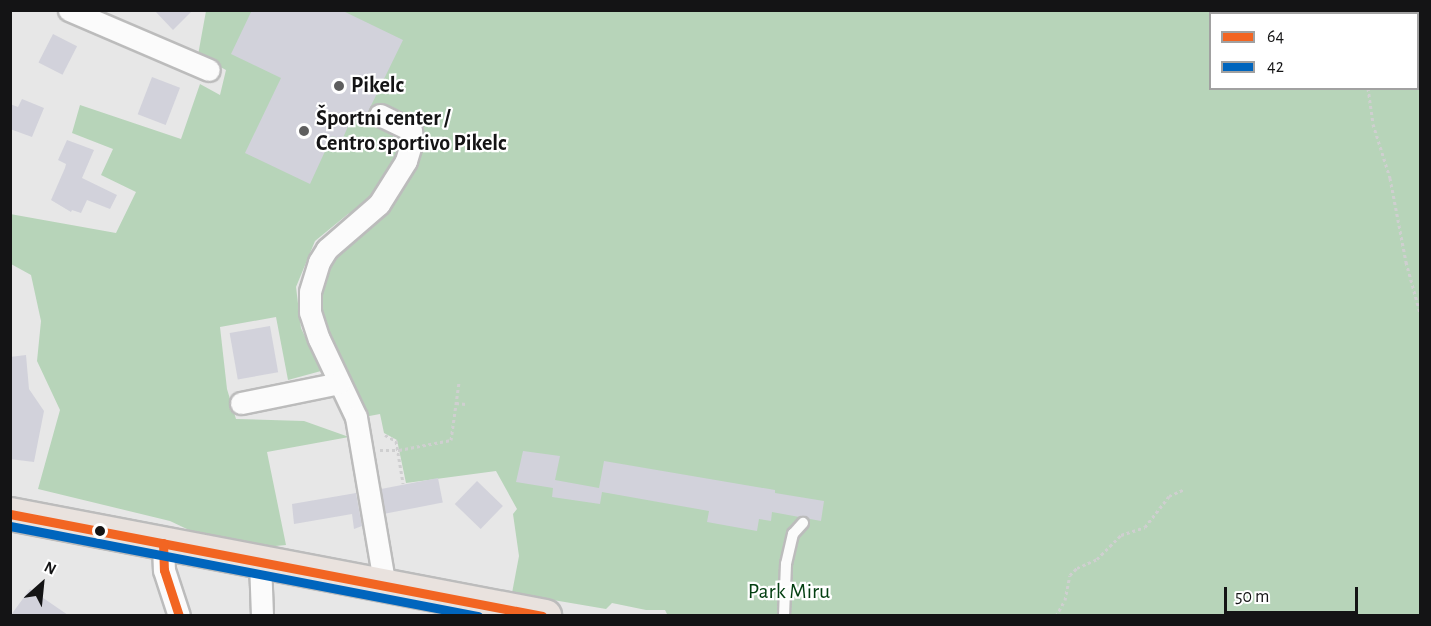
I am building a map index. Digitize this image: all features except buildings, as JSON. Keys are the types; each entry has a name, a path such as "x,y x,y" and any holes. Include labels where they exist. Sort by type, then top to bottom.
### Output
{"main road":[{"path":"10,514 545,615"}],"street":[{"path":"69,10 209,70"},
{"path":"380,115 411,130 412,141 406,161 379,204 327,249 318,262 310,292 310,312 319,339 356,417 385,586"},
{"path":"241,403 339,383"},
{"path":"163,543 164,570 179,615"},
{"path":"260,561 262,615"}],"lane":[{"path":"784,615 786,564 793,534 803,523"}],"path":[{"path":"1368,90 1373,124 1390,178 1406,262 1420,313"},
{"path":"397,450 451,440 459,382"},
{"path":"456,403 466,404"},
{"path":"385,435 396,441 403,483"},
{"path":"1056,615 1065,600 1070,576 1077,568 1097,559 1121,535 1145,527 1169,496 1185,489"}],"green space":[{"name":"Park Miru","path":"206,11 1420,11 1420,615 668,616 665,610 646,610 612,603 606,609 512,593 519,556 513,514 517,509 496,471 406,483 397,440 384,433 380,414 364,417 327,334 319,305 321,282 334,258 391,203 415,122 373,120 401,141 392,171 372,202 348,214 315,241 296,287 301,328 321,371 288,380 276,317 220,327 227,389 236,419 304,421 349,437 267,452 286,545 254,548 206,538 170,521 38,489 60,410 37,361 41,321 31,275 11,264 10,214 116,233 136,192 101,175 113,149 72,133 80,105 181,139 200,84 220,95 226,70 198,55"}],"transit line":[{"name":"64","path":"10,514 542,616"},
{"name":"42","path":"10,526 478,616"},
{"name":"64","path":"163,543 164,570 179,616"}],"place":[{"name":"Pikelc","path":"339,86"},
{"name":"Športni center / Centro sportivo Pikelc","path":"304,131"}]}
